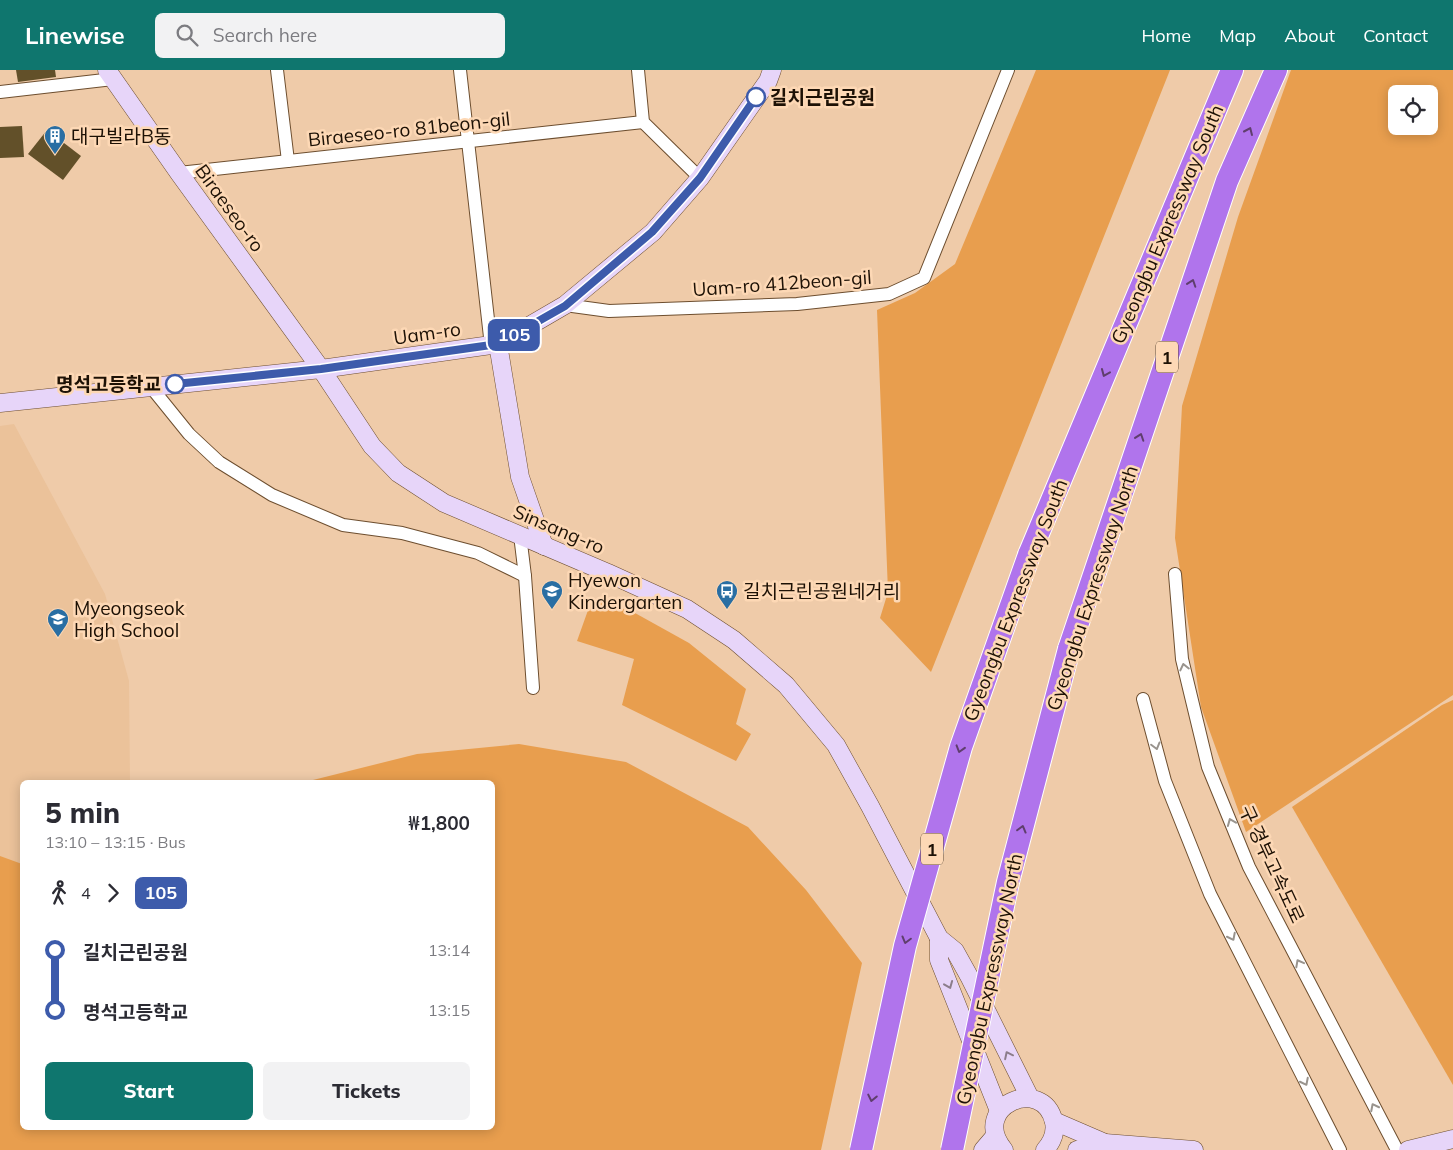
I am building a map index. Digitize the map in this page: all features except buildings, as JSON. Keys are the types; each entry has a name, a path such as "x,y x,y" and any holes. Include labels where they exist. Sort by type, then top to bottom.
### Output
{"highway":[{"name":"Gyeongbu Expressway South","path":"861,1150 904,946 961,746 1028,555 1232,70"},
{"name":"Gyeongbu Expressway North","path":"952,1150 1008,882 1068,649 1227,181 1276,70"}],"main road":[{"name":"Uam-ro","path":"0,402 321,369 494,345 565,306 652,232 700,178 768,81 772,70"},
{"name":"Biraeseo-ro","path":"110,74 321,369"},
{"path":"494,345 520,477 544,546"},
{"name":"Sinsang-ro","path":"321,369 372,446 398,473 444,503 687,609 734,640 786,685 836,745 939,938"},
{"path":"939,938 955,951 1030,1098"},
{"path":"939,938 939,960 1000,1111"},
{"path":"983,1150 1000,1143 996,1119 1000,1111 1013,1100 1030,1098 1045,1106 1054,1121 1053,1138 1045,1150"},
{"path":"1054,1121 1104,1143"},
{"path":"1408,1150 1453,1139"},
{"path":"1077,1150 1104,1143 1194,1150"}],"street":[{"path":"277,70 288,161"},
{"path":"460,70 494,345"},
{"path":"638,70 643,122 700,178"},
{"name":"Uam-ro 412beon-gil","path":"565,306 609,311 796,304 889,294 924,278 1008,70"},
{"path":"0,92 110,74"},
{"name":"Biraeseo-ro 81beon-gil","path":"179,173 643,122"},
{"path":"151,387 189,434 219,462 272,495 343,525 402,533 478,553 525,576"},
{"path":"520,535 525,576 533,688"},
{"name":"구 경부고속도로","path":"1175,574 1182,659 1208,767 1249,867 1397,1150"},
{"path":"1143,699 1165,781 1210,894 1340,1150"}],"shaded area":[{"path":"1036,70 1170,70 931,672 880,618 888,592 877,310 915,293 955,264"},
{"path":"1291,70 1453,70 1453,695 1246,832 1201,707 1175,538 1182,406 1238,217"},
{"name":"Myeongseok High School","path":"14,424 105,594 129,681 130,780 20,780 20,864 0,862 0,426"},
{"path":"592,599 635,613 689,643 746,689 736,724 751,734 736,761 622,705 634,659 577,641"},
{"path":"1453,700 1453,1085 1292,807 1442,705"},
{"path":"519,744 626,762 748,827 806,890 862,963 821,1150 0,1150 0,856 20,863 20,1130 495,1130 495,780 313,780 417,754"}],"bus line":[{"name":"105","path":"175,384 321,369 498,344 565,306 652,232 700,178 756,97"}],"place":[{"name":"길치근린공원","path":"756,97"},
{"name":"대구빌라B동","path":"55,155"},
{"name":"명석고등학교","path":"175,384"},
{"name":"Hyewon Kindergarten","path":"552,610"},
{"name":"길치근린공원네거리","path":"727,610"},
{"name":"Myeongseok High School","path":"58,638"}]}
